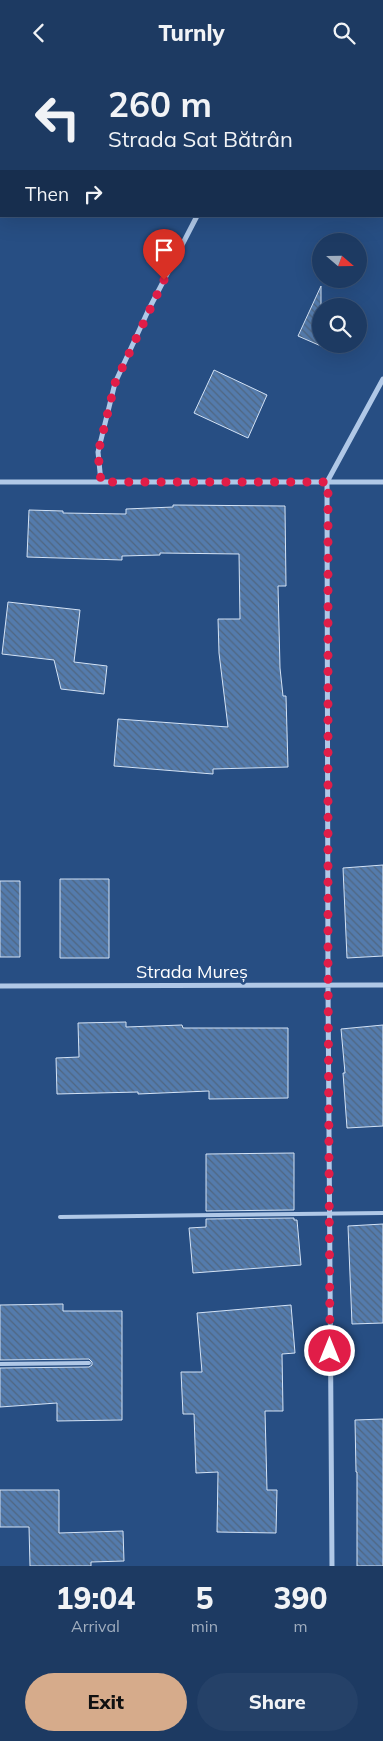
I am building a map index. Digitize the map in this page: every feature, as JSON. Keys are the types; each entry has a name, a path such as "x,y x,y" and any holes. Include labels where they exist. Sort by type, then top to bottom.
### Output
{"street":[{"path":"101,482 98,453 115,383 148,311 196,217"},
{"path":"332,1566 328,986 328,482 383,379"},
{"path":"0,482 383,482"},
{"name":"Strada Mureș","path":"0,986 383,985"}],"lane":[{"path":"60,1217 383,1213"},
{"path":"0,1364 89,1363"}],"building":[{"path":"320,288 321,288 321,298 315,298"},
{"path":"312,306 312,342 298,336"},
{"path":"214,370 267,395 248,438 194,413"},
{"path":"173,505 285,506 286,586 278,586 280,668 283,696 286,696 288,767 213,769 213,774 114,766 118,719 228,727 219,653 218,619 240,619 239,554 160,553 160,555 122,556 122,560 27,557 29,510 63,511 63,513 126,514 126,509 173,507"},
{"path":"8,602 80,610 74,662 107,666 104,694 61,689 54,660 2,654"},
{"path":"383,865 383,956 347,958 343,868"},
{"path":"60,879 109,879 109,958 60,958"},
{"path":"0,881 20,881 20,957 0,957"},
{"path":"126,1022 126,1027 182,1025 183,1028 288,1028 288,1098 209,1099 209,1091 138,1094 138,1092 57,1094 56,1058 79,1057 78,1023"},
{"path":"383,1025 383,1126 347,1128 341,1029"},
{"path":"294,1153 294,1210 206,1211 206,1154"},
{"path":"294,1218 294,1220 297,1220 301,1265 193,1273 189,1228 206,1227 206,1219"},
{"path":"383,1224 383,1323 352,1324 348,1226"},
{"path":"63,1304 63,1311 122,1311 122,1420 57,1421 57,1403 0,1407 0,1368 89,1367 92,1365 89,1359 0,1360 0,1305"},
{"path":"291,1305 295,1353 282,1354 283,1411 265,1411 267,1490 277,1490 276,1533 217,1532 218,1472 196,1473 194,1414 183,1414 181,1372 202,1372 197,1313"},
{"path":"383,1419 383,1566 357,1566 355,1420"},
{"path":"0,1490 59,1490 59,1533 123,1531 124,1561 91,1562 91,1566 30,1566 29,1527 0,1527"}],"route":[{"path":"164,280 115,383 98,453 101,482 328,482 330,1351"}]}
